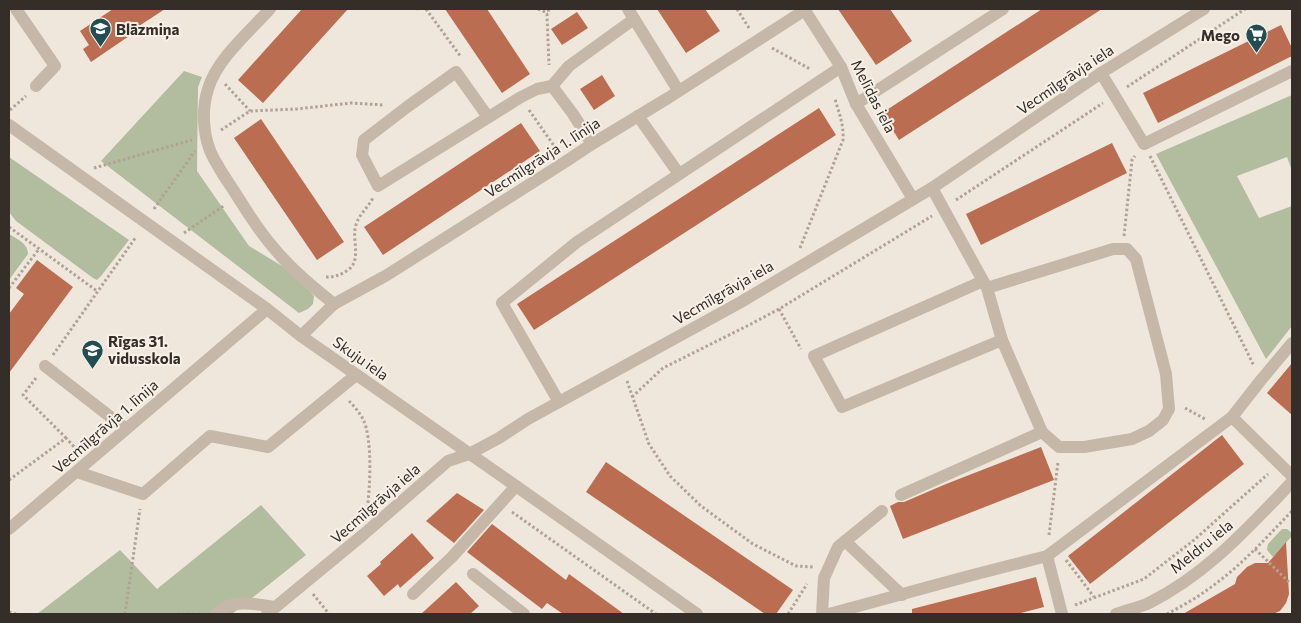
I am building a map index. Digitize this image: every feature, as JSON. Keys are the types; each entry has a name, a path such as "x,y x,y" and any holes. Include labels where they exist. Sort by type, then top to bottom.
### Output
{"street":[{"path":"16,9 55,66 33,89"},
{"path":"270,9 223,60 214,73 207,90 204,114 206,136 213,158 241,203 273,247 303,279 334,304"},
{"path":"856,104 1003,9"},
{"name":"Vecmīlgrāvja iela","path":"271,611 448,461 469,454 499,438 528,419 741,302 932,188 1101,73 1204,9"},
{"name":"Vecmīlgrāvja 1. līnija","path":"301,336 334,304 387,275 805,10"},
{"name":"Melīdas iela","path":"805,10 841,67 856,104 913,199"},
{"path":"488,117 456,72 364,140 362,155 378,186 521,97 537,89 552,86 569,66 631,14 678,90"},
{"path":"559,402 502,303 577,242 841,67"},
{"path":"1101,73 1144,144 1292,71"},
{"path":"552,86 574,114 592,144"},
{"path":"638,116 679,174"},
{"name":"Skuju iela","path":"9,125 267,309 301,336 697,614"},
{"path":"932,188 985,284 1002,340 1042,432 1059,447 1084,447 1132,439 1149,431 1163,420 1169,409 1166,374 1136,259 1127,248 1113,249 985,284 814,356 842,407 1002,340"},
{"name":"Vecmīlgrāvja 1. līnija","path":"9,529 267,309"},
{"path":"829,614 1047,556 1232,417 1292,343"},
{"path":"45,366 126,429"},
{"path":"77,472 143,494 210,436 268,447 356,375"},
{"path":"1232,417 1292,476"},
{"path":"901,495 1042,432"},
{"name":"Meldru iela","path":"1116,614 1148,603 1207,565 1246,531 1292,482"},
{"path":"413,594 452,557 516,486"},
{"path":"822,614 824,578 838,547 882,511"},
{"path":"845,541 902,595"},
{"path":"1047,556 1062,614"},
{"path":"473,574 524,614"},
{"path":"216,614 231,605 257,604 271,611"}],"path":[{"path":"426,9 464,62"},
{"path":"538,9 548,11 552,86"},
{"path":"737,9 757,40 825,77 830,83 842,121 843,140 799,251"},
{"path":"632,397 663,368 779,309 943,208 1245,9"},
{"path":"214,73 250,111"},
{"path":"9,113 33,89"},
{"path":"521,97 565,162"},
{"path":"217,124 218,132 250,111 297,109 351,103 407,107"},
{"path":"92,168 206,136"},
{"path":"152,212 206,136"},
{"path":"1144,144 1261,380"},
{"path":"1122,249 1132,160"},
{"path":"326,277 343,274 352,268 355,260 355,228 360,214 372,201 378,186"},
{"path":"182,234 238,196"},
{"path":"9,227 97,292"},
{"path":"90,461 23,395 136,237"},
{"path":"9,288 38,248"},
{"path":"779,309 804,353 814,356"},
{"path":"622,367 649,444 670,476 701,506 753,544 796,566 818,567 813,575"},
{"path":"338,390 355,407 363,419 368,434 370,490 364,534"},
{"path":"1169,399 1219,427"},
{"path":"9,480 66,438"},
{"path":"1047,556 1059,447"},
{"path":"1062,614 1077,604 1144,579 1194,540 1268,474"},
{"path":"125,614 143,494"},
{"path":"500,503 656,614"},
{"path":"1058,548 1094,598"},
{"path":"1255,549 1289,582"},
{"path":"788,614 808,582"},
{"path":"304,585 329,614"},
{"path":"9,612 16,614"},
{"path":"177,614 208,614"}],"green space":[{"path":"184,71 202,77 198,87 197,171 249,246 292,272 314,296 313,304 308,309 299,313 101,161"},
{"path":"1292,95 1292,171 1287,157 1237,176 1259,218 1292,206 1292,326 1266,359 1156,154"},
{"path":"9,157 129,240 97,280 16,221 9,212"},
{"path":"9,234 24,244 28,254 9,280"},
{"path":"261,505 306,555 232,614 37,614 120,550 157,589"},
{"path":"1282,529 1287,529 1292,533 1292,536 1273,557 1267,550 1268,544"}],"building":[{"path":"113,9 165,9 91,62 83,49 89,45 80,31"},
{"path":"302,9 348,9 263,103 238,80"},
{"path":"445,9 487,9 530,74 502,93"},
{"path":"657,9 705,9 720,31 686,53"},
{"path":"838,9 890,9 912,41 876,65"},
{"path":"1042,9 1102,9 899,140 882,113"},
{"path":"577,12 588,28 562,45 551,29"},
{"path":"1281,25 1292,48 1292,56 1158,123 1143,93"},
{"path":"602,75 615,96 594,110 580,89"},
{"path":"819,108 836,135 534,330 517,304"},
{"path":"261,119 344,242 317,260 234,138"},
{"path":"521,123 540,151 383,255 364,227"},
{"path":"1112,143 1127,173 981,245 966,214"},
{"path":"37,260 73,287 9,373 9,314 24,294 16,288"},
{"path":"1292,363 1292,415 1267,393"},
{"path":"1222,435 1244,464 1090,584 1068,556"},
{"path":"1041,447 1054,480 903,539 890,506"},
{"path":"606,462 793,590 776,614 765,614 586,492"},
{"path":"457,493 484,510 454,543 426,521"},
{"path":"492,524 566,580 569,574 624,614 563,614 547,603 542,609 467,552"},
{"path":"412,533 434,558 400,588 398,584 384,596 367,576"},
{"path":"1286,542 1289,594 1286,603 1280,611 1273,614 1183,614 1235,584 1237,577 1247,567 1255,563 1268,563"},
{"path":"1036,577 1044,607 1017,614 912,614 912,609"},
{"path":"456,582 479,606 470,614 421,614"}],"place":[{"name":"Blāzmiņa","path":"100,48"},
{"name":"Mego","path":"1256,54"},
{"name":"Rīgas 31. vidusskola","path":"92,369"}]}
